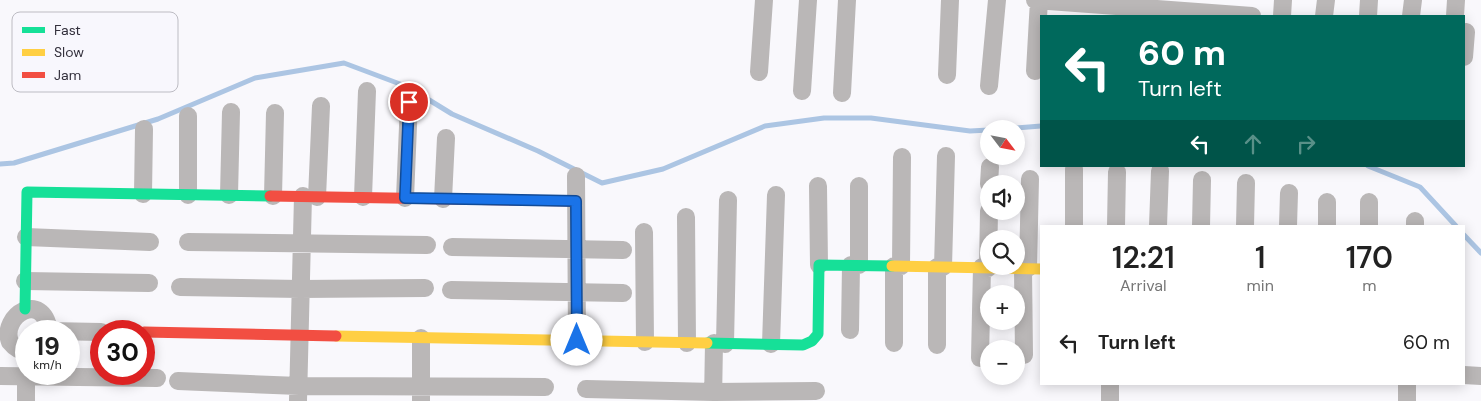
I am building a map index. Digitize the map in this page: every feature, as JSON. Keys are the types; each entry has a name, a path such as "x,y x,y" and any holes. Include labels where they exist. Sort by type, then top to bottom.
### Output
{"street":[{"path":"759,72 764,0"},
{"path":"802,91 808,0"},
{"path":"842,93 847,0"},
{"path":"947,75 950,0"},
{"path":"989,86 997,0"},
{"path":"1035,0 1073,5 1244,10"},
{"path":"1034,71 1039,0"},
{"path":"1282,15 1283,0"},
{"path":"1324,15 1326,0"},
{"path":"1368,15 1369,0"},
{"path":"1411,15 1413,0"},
{"path":"1455,15 1456,0"},
{"path":"1465,53 1470,33"},
{"path":"363,197 367,91"},
{"path":"405,198 409,102"},
{"path":"299,393 302,244 321,106"},
{"path":"230,195 231,112"},
{"path":"273,196 275,113"},
{"path":"188,116 188,195"},
{"path":"143,194 144,129"},
{"path":"443,198 446,138"},
{"path":"937,345 946,156"},
{"path":"894,343 902,157"},
{"path":"1074,169 1074,225"},
{"path":"1158,225 1160,171"},
{"path":"1116,225 1117,172"},
{"path":"576,176 577,340"},
{"path":"1025,342 1031,268 1030,180"},
{"path":"1201,225 1202,180"},
{"path":"1245,225 1246,183"},
{"path":"155,332 803,345 812,341 818,334 820,265 818,186"},
{"path":"850,330 859,186"},
{"path":"25,309 28,192 576,201"},
{"path":"1288,225 1289,193"},
{"path":"771,344 776,196"},
{"path":"713,397 720,343 728,200"},
{"path":"1327,202 1327,225"},
{"path":"1369,202 1369,225"},
{"path":"686,217 687,343"},
{"path":"644,232 645,342"},
{"path":"26,237 150,242"},
{"path":"188,242 427,245"},
{"path":"452,248 624,250"},
{"path":"820,265 980,268"},
{"path":"981,340 985,275"},
{"path":"25,281 149,283"},
{"path":"180,287 300,289 425,288"},
{"path":"451,290 623,293"},
{"path":"15,347 3,329 16,312 34,309 42,314 46,320"},
{"path":"421,394 422,338"},
{"path":"0,376 15,375"},
{"path":"1465,375 1481,376"},
{"path":"80,376 157,378"},
{"path":"178,381 299,393 421,394 546,387"},
{"path":"26,385 26,401"},
{"path":"1110,385 1110,401"},
{"path":"1406,401 1407,385"},
{"path":"586,389 713,397 816,391"}],"waterway":[{"path":"0,164 14,163 158,119 255,78 344,63 408,87 452,114 538,151 602,183 663,169 765,126 824,118 871,118 970,131 980,130"},
{"path":"1025,127 1040,126"},
{"path":"1370,167 1420,187 1455,225"},
{"path":"1465,236 1481,253"}],"traffic: fast":[{"path":"25,309 27,192 270,196"},
{"path":"707,343 803,345 812,341 818,334 819,265 892,266"}],"traffic: slow":[{"path":"892,266 1040,269"},
{"path":"336,336 707,343"}],"traffic: jam":[{"path":"270,196 576,201"},
{"path":"155,332 336,336"}],"route":[{"path":"409,102 405,198 576,201 577,340"}]}
